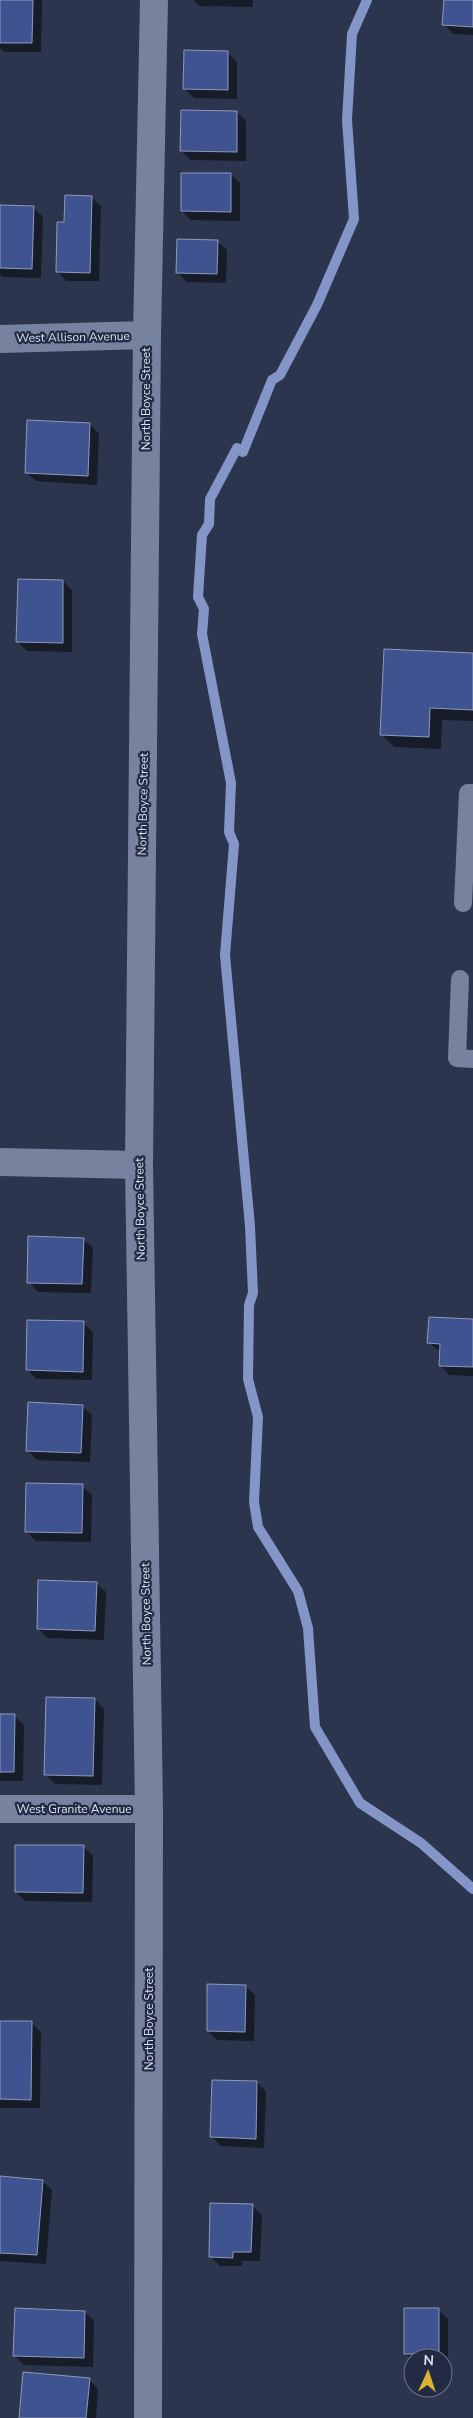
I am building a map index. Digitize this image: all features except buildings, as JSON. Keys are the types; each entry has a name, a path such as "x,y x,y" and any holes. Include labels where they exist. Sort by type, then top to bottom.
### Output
{"street":[{"name":"North Boyce Street","path":"148,2418 149,1808 139,1164 147,335 154,0"},
{"name":"West Allison Avenue","path":"0,339 147,335"},
{"path":"0,1162 139,1164"},
{"name":"West Granite Avenue","path":"0,1809 149,1808"}],"lane":[{"path":"463,903 468,793 473,793"},
{"path":"460,979 457,1058 473,1059"}],"waterway":[{"path":"367,0 352,34 347,120 354,219 317,305 280,375 272,380 243,452 237,448 210,499 209,524 202,535 198,597 204,609 202,634 231,783 229,832 234,844 225,955 250,1226 253,1293 249,1305 248,1379 258,1417 254,1502 258,1527 298,1591 308,1628 315,1727 360,1803 421,1843 473,1889"}]}
